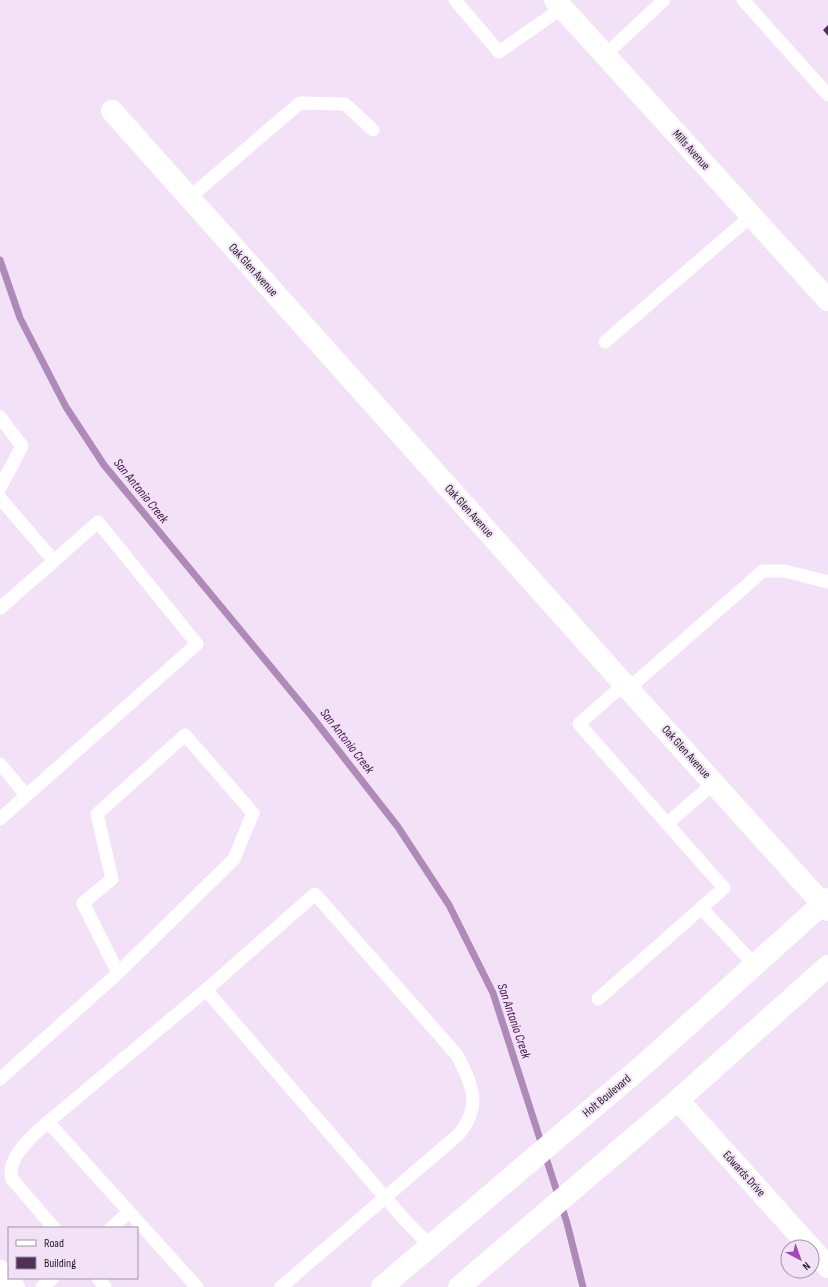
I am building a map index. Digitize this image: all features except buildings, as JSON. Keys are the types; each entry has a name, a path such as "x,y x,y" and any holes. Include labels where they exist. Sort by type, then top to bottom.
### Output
{"street":[{"name":"Mills Avenue","path":"559,4 828,300"},
{"name":"Oak Glen Avenue","path":"112,111 626,686 826,904"},
{"name":"Holt Boulevard","path":"382,1287 607,1096 826,904"},
{"path":"458,1287 678,1100 828,966"},
{"name":"Edwards Drive","path":"678,1100 803,1239"},
{"name":"Edwards Drive","path":"820,1258 828,1267"},
{"path":"0,1272 14,1287"}],"lane":[{"path":"454,0 499,52 559,4"},
{"path":"604,55 664,0"},
{"path":"743,0 828,95"},
{"path":"189,198 300,104 345,104 373,130"},
{"path":"605,342 751,216"},
{"path":"0,417 22,446 0,488"},
{"path":"0,498 54,561"},
{"path":"0,608 98,522 197,644 0,819"},
{"path":"598,999 724,888 579,724 763,571 785,572 828,582"},
{"path":"0,1079 118,973 234,859 253,813 185,735 97,814 112,879 83,903 118,973"},
{"path":"0,764 26,795"},
{"path":"668,823 714,783"},
{"path":"53,1227 12,1179 10,1174 13,1162 27,1141 206,990 315,894 457,1055 468,1076 473,1097 472,1112 467,1125 458,1135 281,1287"},
{"path":"701,908 755,965"},
{"path":"206,990 385,1198 430,1246"},
{"path":"48,1122 197,1287"},
{"path":"112,1227 129,1212"},
{"path":"42,1287 51,1279"},
{"path":"99,1279 105,1287"}],"waterway":[{"name":"San Antonio Creek","path":"0,260 20,318 66,407 104,465 313,718 398,827 449,905 493,993 567,1223 583,1287"}]}
